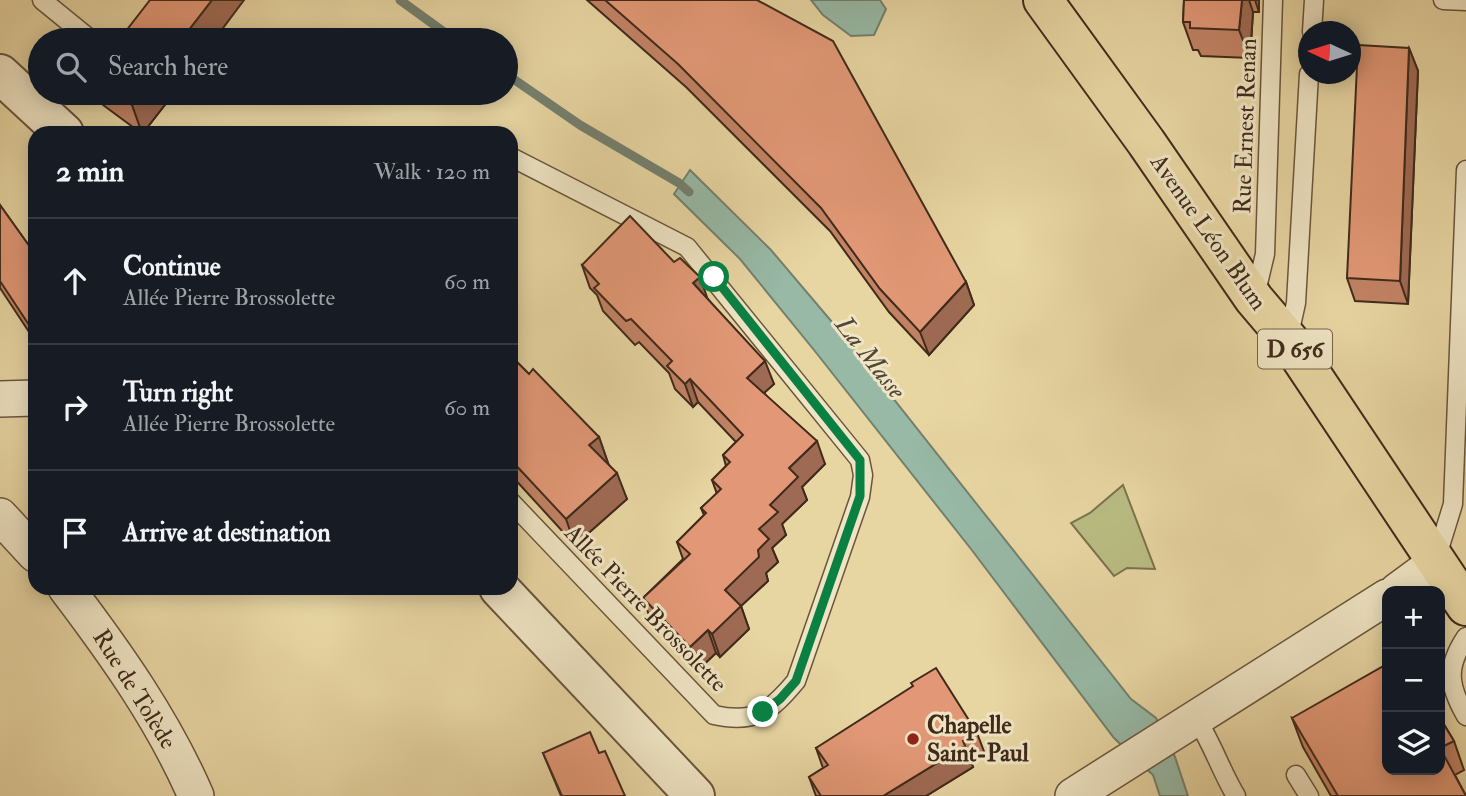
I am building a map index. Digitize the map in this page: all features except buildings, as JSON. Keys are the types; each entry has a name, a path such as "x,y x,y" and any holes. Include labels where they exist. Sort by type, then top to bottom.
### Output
{"main road":[{"name":"Avenue Léon Blum","path":"1043,0 1146,142 1254,299 1288,339 1466,606"}],"street":[{"path":"0,74 28,100"},
{"path":"34,105 56,126"},
{"path":"0,399 28,398"},
{"path":"0,516 28,546"},
{"path":"1403,586 1435,563"},
{"name":"Rue de Tolède","path":"71,595 110,645 153,710 196,796"},
{"path":"506,595 695,796"},
{"path":"1073,796 1186,727 1382,600"}],"lane":[{"path":"42,0 77,28"},
{"name":"Rue Ernest Renan","path":"1254,299 1265,254 1273,0"},
{"path":"1313,21 1314,0"},
{"path":"1443,0 1466,1"},
{"path":"1288,339 1296,303 1308,84"},
{"name":"Allée Pierre Brossolette","path":"518,162 687,247 860,460 863,475 860,496 796,681 780,699 763,712 753,718 735,720 714,715 518,509"},
{"path":"1435,563 1453,504 1466,170"},
{"path":"1466,637 1452,657 1451,670 1453,687 1466,716"},
{"path":"1186,727 1214,747 1220,766 1236,796"},
{"path":"1296,775 1310,796"}],"green space":[{"path":"1123,485 1155,569 1127,568 1114,576 1071,523 1090,513"}],"shaded area":[{"path":"811,0 880,0 886,9 874,35 851,36 823,15"},
{"path":"690,170 771,250 843,335 1131,699 1156,718 1175,757 1188,796 1160,796 1153,775 1114,738 971,549 814,350 740,259 674,194"}],"waterway":[{"name":"La Masse","path":"400,0 438,28"},
{"name":"La Masse","path":"518,82 580,125 679,183 689,192"}],"place":[{"name":"Chapelle Saint-Paul","path":"913,739"}],"route":[{"path":"714,277 860,460 863,475 860,496 796,681 780,699 763,712"}]}
